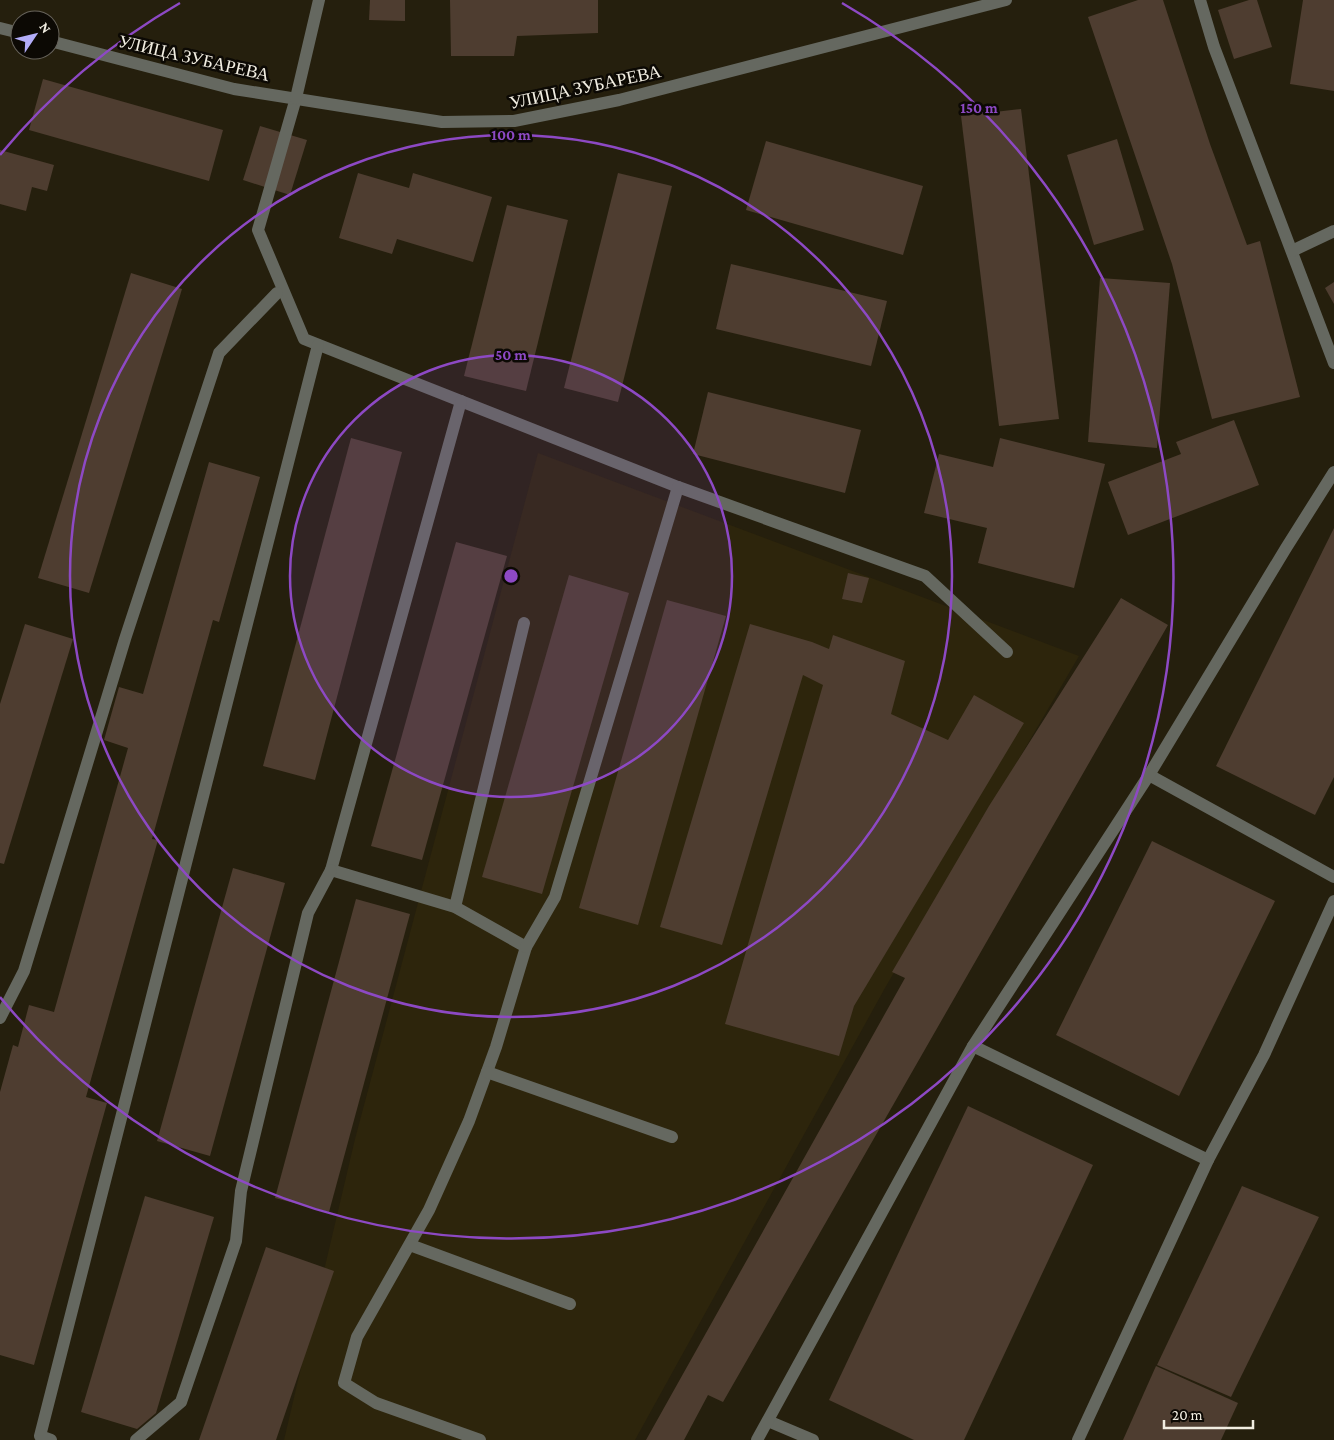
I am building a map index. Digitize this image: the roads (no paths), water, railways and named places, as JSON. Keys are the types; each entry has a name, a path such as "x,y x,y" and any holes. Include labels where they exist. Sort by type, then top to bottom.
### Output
{"street":[{"path":"319,0 296,98 258,230 304,339 678,487 925,576 1007,652"},
{"name":"УЛИЦА ЗУБАРЕВА","path":"60,44 234,89 442,122 514,122 619,100 1006,0"},
{"path":"1200,0 1214,47 1334,363"},
{"path":"1292,251 1334,231"},
{"path":"0,1018 24,971 125,639 219,353 277,292"},
{"path":"51,1440 40,1436 318,345"},
{"path":"136,1440 181,1402 236,1241 241,1190 308,913 331,870 461,401"},
{"path":"758,1440 974,1046 1149,775 1334,472"},
{"path":"480,1440 376,1404 344,1383 357,1337 429,1210 469,1121 487,1072 526,947 555,898 678,487"},
{"path":"455,907 524,623"},
{"path":"1149,775 1334,877"},
{"path":"331,870 455,907 526,947"},
{"path":"1078,1440 1208,1160 1264,1055 1334,901"},
{"path":"974,1046 1208,1160"},
{"path":"487,1072 672,1137"},
{"path":"410,1245 570,1304"},
{"path":"768,1421 813,1440"}]}
